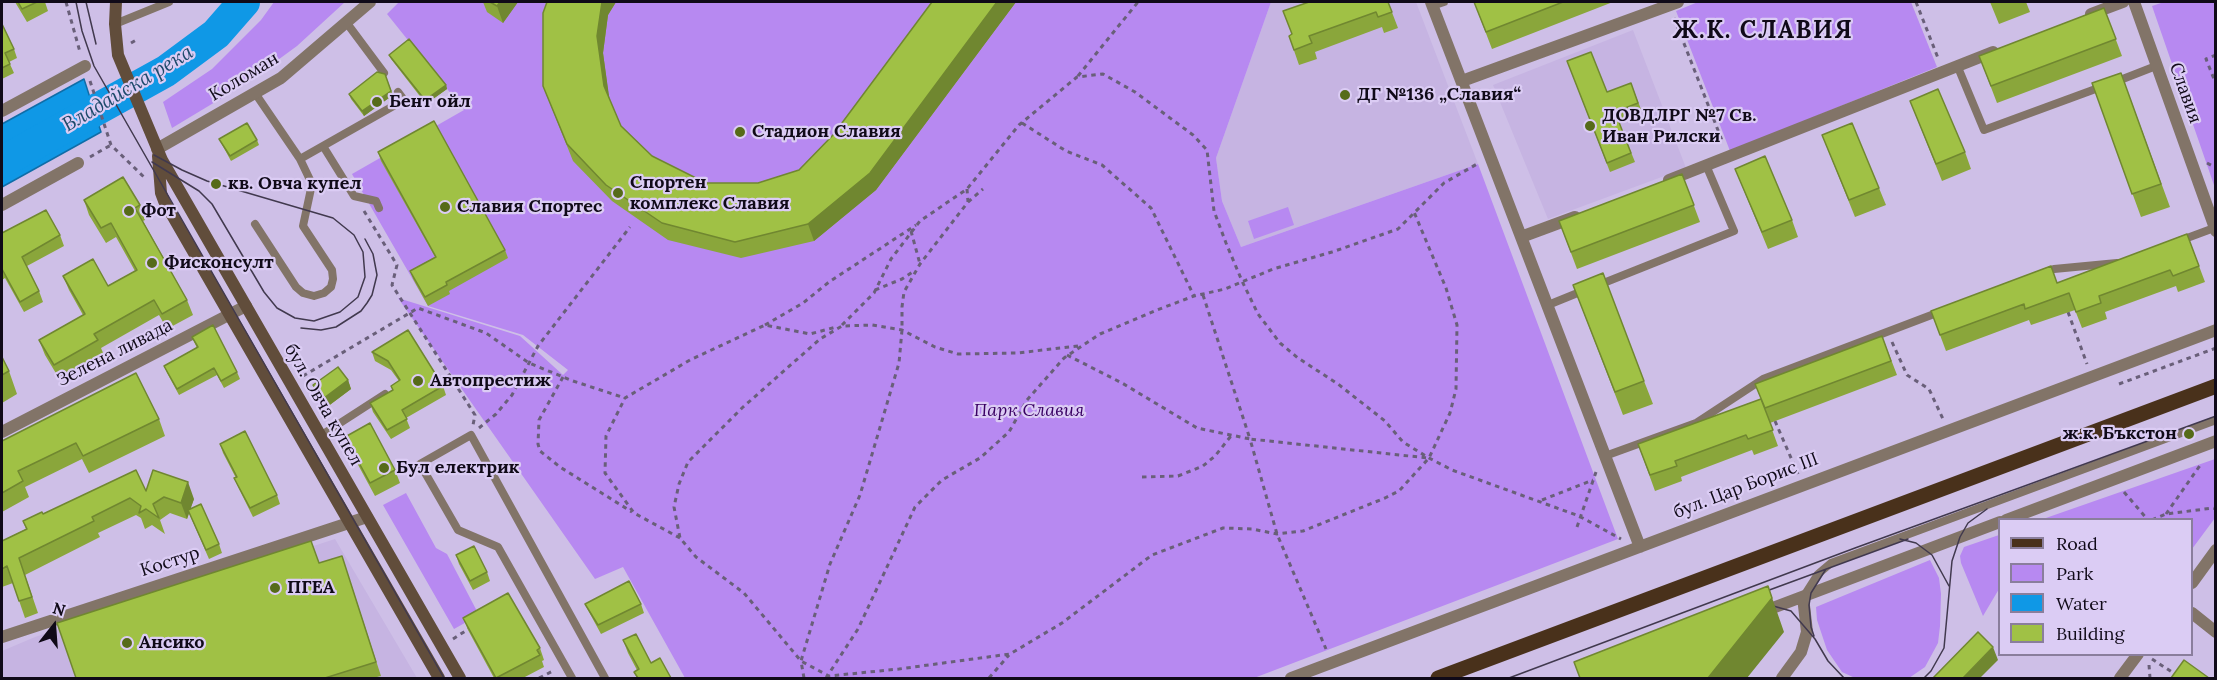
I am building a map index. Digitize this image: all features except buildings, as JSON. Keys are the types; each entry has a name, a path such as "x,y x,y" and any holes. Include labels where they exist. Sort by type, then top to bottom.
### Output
{"main road":[{"name":"бул. Овча купел","path":"116,2 115,24 118,55 157,148 460,678"},
{"name":"бул. Овча купел","path":"157,148 161,193 438,678"},
{"path":"1438,678 2216,386"}],"street":[{"name":"Коломан","path":"157,148 281,78 370,2"},
{"path":"2079,18 2123,2"},
{"name":"Славия","path":"2134,2 2215,230"},
{"path":"1436,3 1490,156 1640,547"},
{"path":"1462,81 1673,3"},
{"path":"1652,187 2002,48"},
{"path":"2,111 86,68"},
{"path":"2,205 78,163"},
{"path":"1521,237 1587,212"},
{"name":"Зелена ливада","path":"2,432 246,306"},
{"name":"бул. Цар Борис III","path":"1291,678 2216,330"},
{"path":"2009,518 2216,441"},
{"name":"Костур","path":"2,637 367,517"},
{"path":"1746,618 1998,523"},
{"path":"2193,582 2216,550"},
{"path":"1782,678 1801,652 1808,632 1803,597"},
{"path":"2193,614 2216,632"},
{"path":"2120,678 2136,656"}],"lane":[{"path":"115,24 169,2"},
{"path":"346,22 384,73"},
{"path":"1958,65 1984,130 2156,66"},
{"path":"300,159 404,100 398,92"},
{"path":"255,93 300,159 312,184 303,226 332,270 331,287 324,293 314,296 303,293 296,287 255,224"},
{"path":"323,146 354,196 376,201 380,208"},
{"path":"1548,305 1734,231 1706,165"},
{"path":"2173,244 2215,230"},
{"path":"2031,278 2054,269 2121,263"},
{"path":"1605,454 1696,423 1763,379 1953,307"},
{"path":"320,436 385,394"},
{"path":"1803,597 1818,574 1832,563 2216,420"},
{"path":"572,678 498,548 458,530 420,464 471,435 604,678"}],"path":[{"path":"66,2 111,146 161,193"},
{"path":"680,538 674,507 679,484 688,462 742,408 820,339 842,326 860,308 875,290 891,259 911,230 920,221 967,189 1022,123 1077,77 1138,2"},
{"path":"1916,2 1943,71"},
{"path":"1673,3 1728,157"},
{"path":"130,43 138,39"},
{"path":"2216,55 2206,59 2216,84"},
{"path":"1077,77 1103,74 1135,92 1208,150 1214,211 1242,282 1258,314 1281,343 1385,421 1403,442 1429,458 1452,470 1579,516 1624,541"},
{"path":"1022,123 1066,151 1097,162 1151,208 1194,296"},
{"path":"102,151 111,146"},
{"path":"828,677 858,629 915,507 942,480 980,458 1009,432 1027,400 1067,355 1078,346 1100,334 1194,296 1203,295 1273,269 1398,229 1444,183 1490,156"},
{"path":"967,189 968,202"},
{"path":"804,678 801,661 830,564 860,495 899,363 904,292 920,264 968,202 983,189"},
{"path":"354,196 397,265 392,285 475,415 471,435"},
{"path":"989,678 1010,654 1062,623 1152,555 1223,528 1252,528 1276,534 1303,531 1399,491 1429,458 1454,401 1457,374 1457,325 1446,288 1414,212"},
{"path":"471,435 496,414 512,395 538,346 630,226"},
{"path":"911,230 920,264"},
{"path":"634,513 605,473 606,436 625,398 690,360 765,325 803,303 829,282 911,230"},
{"path":"875,290 902,279 916,270"},
{"path":"1203,295 1250,439 1276,534 1331,663"},
{"path":"303,376 418,308 486,333 529,363 573,381 625,398"},
{"path":"2068,312 2087,366"},
{"path":"765,325 810,334 842,326 872,325 902,330 934,347 958,354 1017,353 1078,346"},
{"path":"1887,332 1907,375 1929,390 1943,421"},
{"path":"1067,355 1122,383 1197,428 1250,439 1429,458"},
{"path":"563,376 539,420 540,451 560,467 634,513 680,538 696,557 744,593 801,661 828,677 1010,654"},
{"path":"1775,421 1799,476"},
{"path":"1142,477 1178,476 1203,466 1215,456 1231,436"},
{"path":"1577,527 1579,516 1605,454"},
{"path":"2166,514 2204,459"},
{"path":"1540,500 1593,480"},
{"path":"2121,489 2149,518"},
{"path":"2153,518 2213,507 2216,509"},
{"path":"452,640 476,624"},
{"path":"2152,659 2181,678"},
{"path":"2149,664 2150,678"},
{"path":"539,678 564,665"}],"shaded area":[{"name":"ДГ №136 „Славия“","path":"1271,2 1416,2 1478,164 1241,247 1222,201 1216,158"},
{"name":"ДОВДЛРГ №7 Св. Иван Рилски","path":"1633,30 1686,168 1548,219 1493,85"},
{"name":"ПГЕА","path":"335,539 417,678 2,678 2,651 35,637"}],"green space":[{"path":"274,2 345,2 297,46 245,84 172,128 163,102 212,69 261,20"},
{"name":"Парк Славия","path":"399,2 1271,2 1216,158 1222,201 1241,247 1478,164 1618,539 1254,678 685,678 623,567 595,579 398,298 520,336 563,375 568,370 523,335 428,306 352,174 464,110 387,14"},
{"path":"1698,2 1911,2 1937,67 1730,151 1676,11"},
{"path":"2164,2 2215,2 2215,188 2152,6"},
{"path":"1288,207 1294,225 1254,239 1248,221"},
{"path":"2215,459 2215,518 2193,548 2193,518 2046,518"},
{"path":"406,493 436,548 447,554 479,615 454,629 383,505"},
{"path":"1998,535 1998,591 1983,616 1961,563 1960,556 1964,547"},
{"path":"1930,560 1939,578 1940,626 1938,643 1925,667 1909,678 1855,678 1842,672 1827,650 1817,620 1816,607"}],"water":[{"path":"84,79 101,132 2,187 2,124"}],"waterway":[{"name":"Владайска река","path":"2,162 166,71 216,34 244,2"}],"tram line":[{"path":"76,2 82,31 94,66 444,678"},
{"path":"86,2 96,44"},
{"path":"152,162 199,191 212,204 264,292 277,308 295,318 314,321 340,312 358,297 365,277 363,252 354,235 333,218 207,181 154,155"},
{"path":"301,328 321,330 336,327 361,311 367,303 372,295 377,275 373,254 365,239"},
{"path":"1509,678 2216,416"},
{"path":"1924,678 1931,671 1944,648 1952,561 1960,537 1968,523 1987,509"},
{"path":"1900,539 1916,543 1932,555 1949,586"},
{"path":"1753,596 1908,539"},
{"path":"1814,636 1809,605 1811,593 1826,569"},
{"path":"1759,602 1791,611 1815,639 1828,661 1844,678"}],"place":[{"name":"ДГ №136 „Славия“","path":"1345,95"},
{"name":"Бент ойл","path":"377,102"},
{"name":"ДОВДЛРГ №7 Св. Иван Рилски","path":"1590,126"},
{"name":"Стадион Славия","path":"740,132"},
{"name":"кв. Овча купел","path":"216,184"},
{"name":"Спортен комплекс Славия","path":"618,193"},
{"name":"Славия Спортес","path":"445,207"},
{"name":"Фот","path":"129,211"},
{"name":"Фисконсулт","path":"152,263"},
{"name":"Автопрестиж","path":"418,381"},
{"name":"ж.к. Бъкстон","path":"2189,434"},
{"name":"Бул електрик","path":"384,468"},
{"name":"ПГЕА","path":"275,588"},
{"name":"Ансико","path":"127,643"}],"district":[{"name":"Ж.К. СЛАВИЯ","path":"1763,31"}]}
